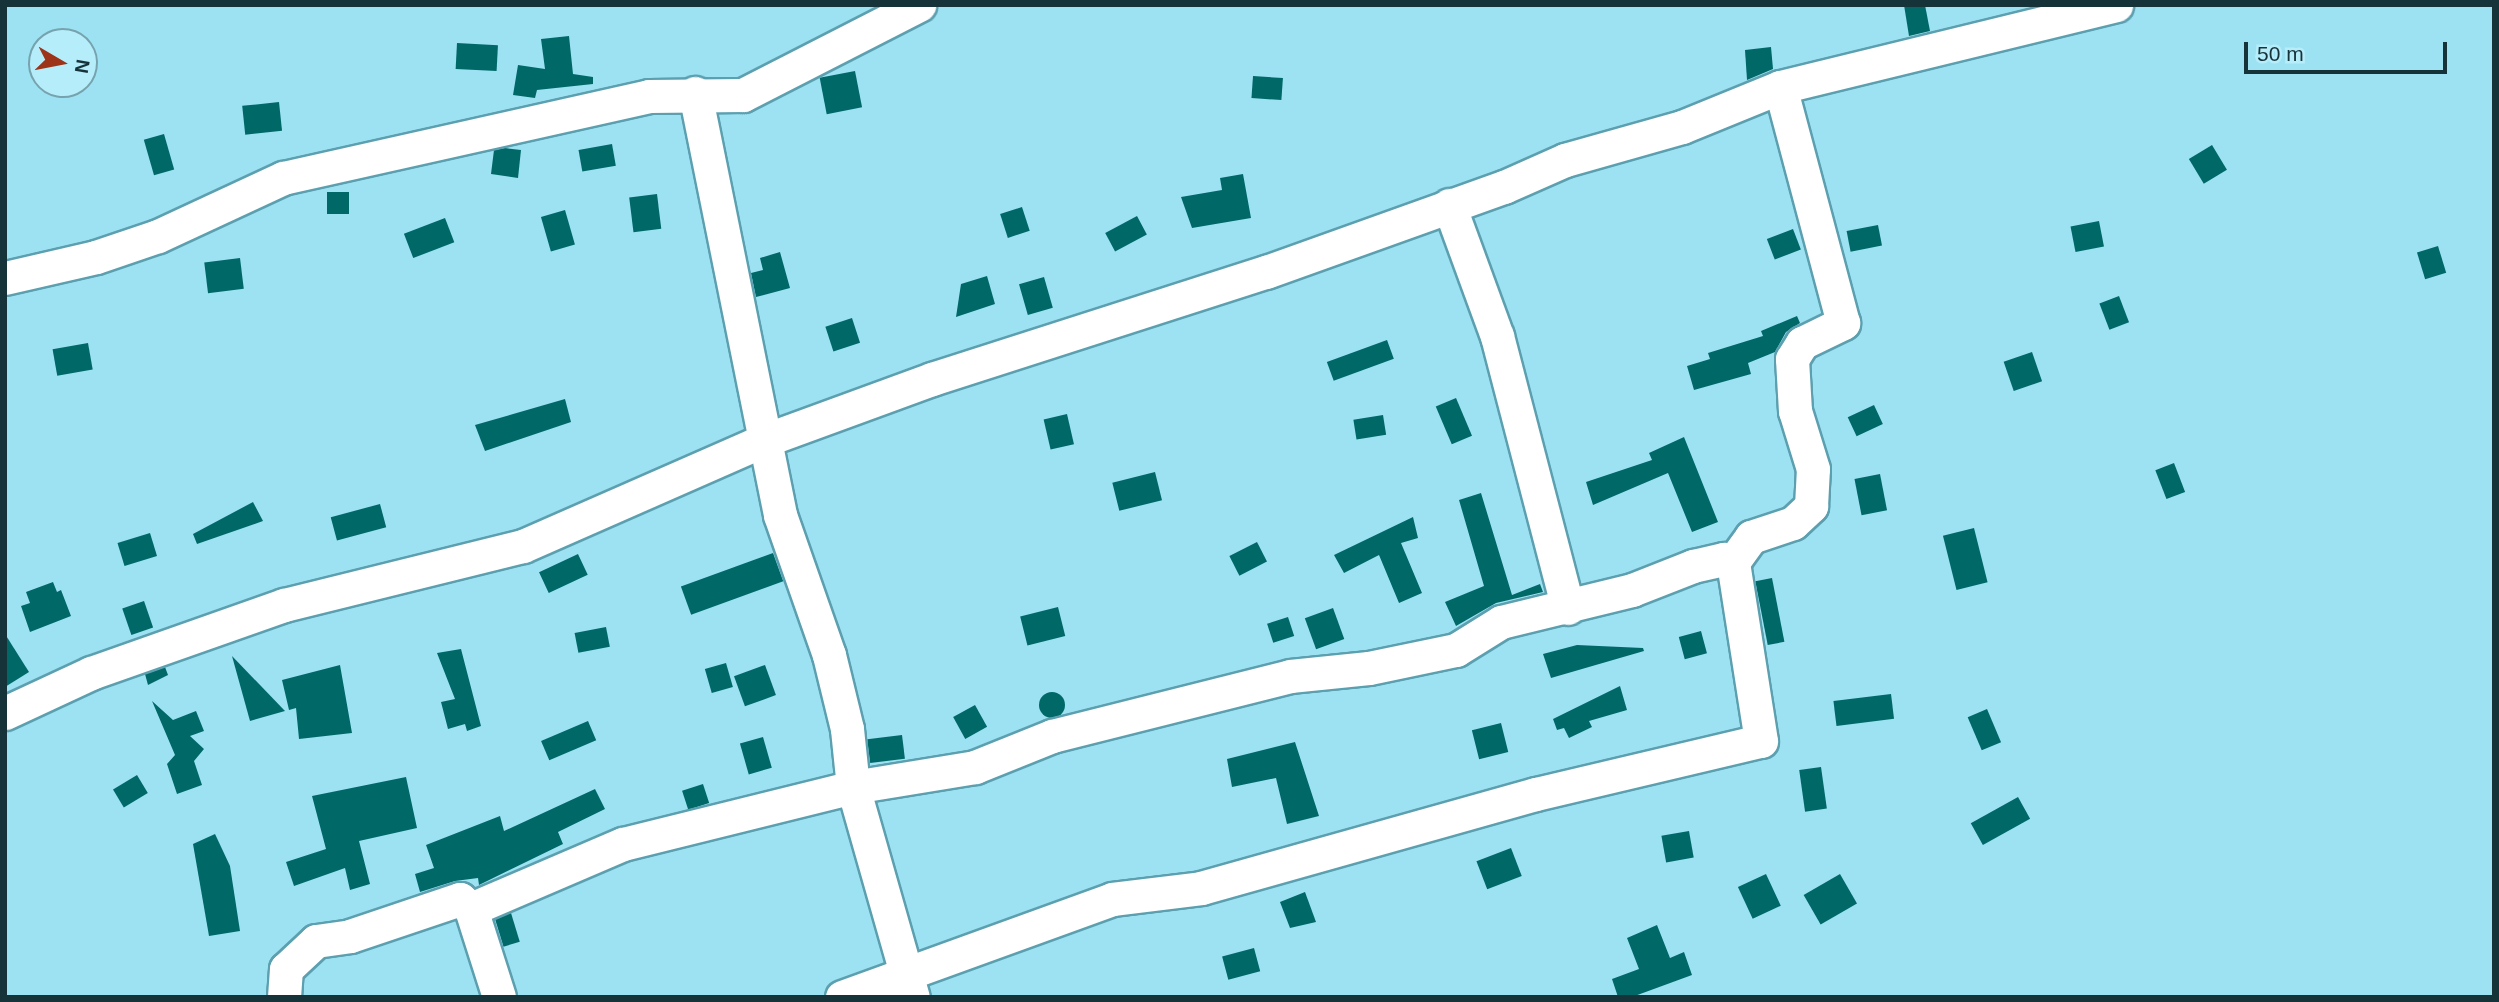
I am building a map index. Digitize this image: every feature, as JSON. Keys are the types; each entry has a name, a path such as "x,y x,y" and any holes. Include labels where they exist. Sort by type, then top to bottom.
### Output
{"street":[{"path":"5,278 96,257 158,236 283,178 649,96 695,93 743,95 919,5"},
{"path":"5,713 91,673 284,605 523,546 765,440 932,379 1266,272 1565,160 1682,127 1780,87 2116,5"},
{"path":"842,997 909,985 1112,899 1201,888 1536,794 1761,741 1733,562 1751,537 1793,523 1811,506 1813,469 1796,411 1792,359 1802,343 1843,323 1780,87"},
{"path":"695,93 780,515 829,655 847,729 853,787 909,985"},
{"path":"1449,205 1497,336 1568,608"},
{"path":"471,909 622,844 853,787 975,767 1052,736 1290,676 1369,668 1456,650 1502,622 1568,608 1693,566 1724,558 1733,562"},
{"path":"284,997 286,969 316,941 349,936 460,900 471,909 499,997"}],"building":[{"path":"1904,5 1925,5 1930,31 1909,36"},
{"path":"569,36 573,74 593,77 593,84 537,90 535,98 513,95 518,65 545,69 541,39"},
{"path":"457,43 498,45 497,71 456,69"},
{"path":"1771,47 1773,69 1747,80 1745,50"},
{"path":"855,71 862,107 827,114 820,78"},
{"path":"1253,76 1283,78 1281,100 1251,98"},
{"path":"279,102 282,131 245,135 242,106"},
{"path":"164,134 174,170 154,175 144,140"},
{"path":"612,144 616,166 582,172 579,150"},
{"path":"2212,145 2227,170 2204,184 2189,159"},
{"path":"494,150 521,150 518,178 491,174"},
{"path":"1243,174 1251,218 1192,228 1181,197 1222,190 1220,178"},
{"path":"327,192 349,192 349,214 327,214"},
{"path":"657,194 661,229 633,232 629,197"},
{"path":"1022,207 1030,231 1008,238 1000,214"},
{"path":"565,210 575,245 551,251 541,217"},
{"path":"1137,216 1147,235 1115,251 1105,233"},
{"path":"445,218 454,242 413,258 404,234"},
{"path":"2099,221 2104,247 2075,252 2071,227"},
{"path":"1878,225 1882,246 1851,252 1847,231"},
{"path":"1793,229 1801,250 1775,260 1767,239"},
{"path":"2438,246 2446,273 2425,279 2417,252"},
{"path":"780,252 790,288 756,297 751,273 763,270 760,258"},
{"path":"240,258 244,289 208,293 204,262"},
{"path":"987,276 995,304 956,317 961,284"},
{"path":"1044,277 1053,308 1028,315 1019,284"},
{"path":"2119,296 2129,322 2109,330 2099,304"},
{"path":"1797,316 1800,323 1786,332 1775,352 1748,363 1751,374 1694,390 1687,366 1710,359 1708,353 1763,336 1761,331"},
{"path":"852,318 860,343 833,351 825,327"},
{"path":"1387,340 1394,359 1334,381 1327,362"},
{"path":"88,343 93,370 57,376 53,349"},
{"path":"2032,352 2042,381 2014,391 2004,362"},
{"path":"1456,398 1472,436 1452,444 1436,407"},
{"path":"565,399 571,422 485,451 475,425"},
{"path":"1874,405 1883,424 1857,436 1848,417"},
{"path":"1067,414 1074,444 1051,450 1044,419"},
{"path":"1383,415 1386,435 1356,439 1353,420"},
{"path":"1684,437 1718,522 1692,532 1668,473 1593,505 1586,482 1652,460 1649,453"},
{"path":"2174,463 2185,492 2166,499 2155,470"},
{"path":"1155,472 1162,500 1119,511 1112,483"},
{"path":"1880,474 1887,510 1862,515 1854,479"},
{"path":"1481,493 1512,595 1540,584 1543,592 1496,603 1456,626 1445,602 1484,586 1459,500"},
{"path":"253,502 263,521 197,544 193,534"},
{"path":"380,504 386,527 337,540 331,517"},
{"path":"1413,517 1418,538 1401,543 1422,593 1399,603 1379,555 1344,573 1334,555"},
{"path":"1974,528 1988,582 1956,590 1943,536"},
{"path":"150,533 157,556 125,566 117,543"},
{"path":"1257,542 1267,562 1239,576 1229,556"},
{"path":"773,553 783,581 691,615 681,587"},
{"path":"578,554 588,575 549,593 539,572"},
{"path":"1772,578 1784,642 1768,645 1755,581"},
{"path":"53,582 57,592 61,590 71,616 30,632 21,606 30,603 26,592"},
{"path":"144,601 153,627 131,635 122,608"},
{"path":"1058,607 1065,636 1027,646 1020,616"},
{"path":"1333,608 1344,639 1316,649 1305,618"},
{"path":"1288,617 1294,636 1273,643 1267,624"},
{"path":"606,627 610,647 578,653 575,633"},
{"path":"1701,631 1707,653 1685,659 1679,637"},
{"path":"5,634 29,672 5,687"},
{"path":"1577,645 1643,648 1644,651 1551,678 1543,654"},
{"path":"461,649 481,726 467,731 465,724 448,729 441,702 455,699 437,653"},
{"path":"232,656 285,711 250,721"},
{"path":"726,663 733,687 712,693 705,669"},
{"path":"340,665 352,733 299,739 296,708 289,710 282,680"},
{"path":"765,665 776,695 745,706 734,676"},
{"path":"165,667 168,675 148,685 145,674"},
{"path":"1620,686 1627,710 1589,721 1592,727 1569,738 1564,728 1557,730 1553,719"},
{"path":"1052,692 1061,696 1065,705 1061,714 1052,718 1043,714 1039,705 1043,696"},
{"path":"1891,694 1894,719 1836,726 1833,701"},
{"path":"152,701 173,720 196,711 204,731 190,736 204,749 194,761 202,785 177,794 167,764 175,755"},
{"path":"975,705 987,727 965,739 953,717"},
{"path":"1987,709 2001,742 1982,750 1968,717"},
{"path":"588,721 596,740 549,760 541,741"},
{"path":"1501,723 1508,752 1479,759 1472,730"},
{"path":"902,735 905,759 870,763 867,739"},
{"path":"763,737 772,768 749,774 740,744"},
{"path":"1295,742 1319,816 1287,824 1276,778 1232,787 1227,759"},
{"path":"1821,767 1827,809 1805,812 1799,770"},
{"path":"137,775 148,793 124,807 113,789"},
{"path":"406,777 417,828 359,841 370,884 350,890 345,868 294,886 286,862 326,849 312,796"},
{"path":"703,784 709,803 688,810 682,791"},
{"path":"595,789 605,809 558,832 563,844 479,885 478,878 455,881 420,892 415,874 434,868 426,845 500,816 504,831"},
{"path":"2018,797 2030,819 1983,845 1971,823"},
{"path":"1689,831 1694,858 1666,862 1661,836"},
{"path":"215,834 230,866 240,931 209,936 193,844"},
{"path":"1511,848 1522,876 1487,889 1476,861"},
{"path":"1766,874 1781,906 1753,919 1738,887"},
{"path":"1840,874 1857,903 1821,924 1804,895"},
{"path":"1305,892 1316,922 1290,928 1280,902"},
{"path":"511,913 520,942 504,947 495,918"},
{"path":"1657,925 1670,958 1684,952 1692,975 1632,997 1618,997 1612,979 1639,969 1627,938"},
{"path":"1254,948 1260,971 1228,980 1222,957"}]}
